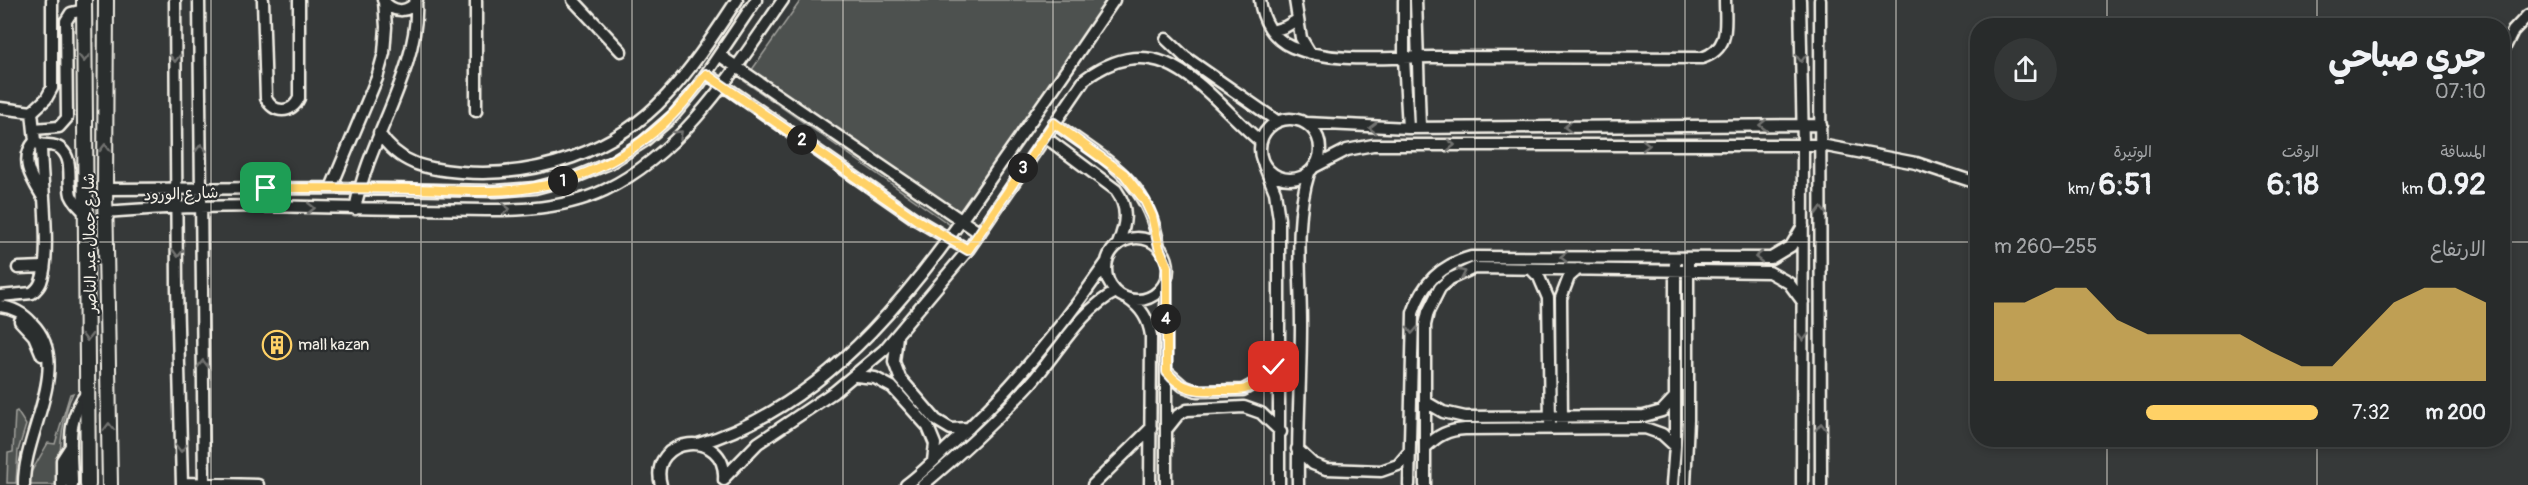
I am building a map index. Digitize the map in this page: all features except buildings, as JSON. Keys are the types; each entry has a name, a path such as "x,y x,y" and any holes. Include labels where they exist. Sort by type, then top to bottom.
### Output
{"main road":[{"name":"شارع جمال عبد الناصر","path":"106,0 105,213 110,485"},
{"name":"شارع جمال عبد الناصر","path":"84,5 88,485"}],"street":[{"path":"0,108 32,111 46,99 53,83 52,0"},
{"path":"175,0 177,288 182,484 258,485"},
{"path":"199,0 204,484"},
{"path":"263,0 266,98 272,107 282,111 293,107 299,98 299,0"},
{"path":"476,0 476,111"},
{"path":"573,0 621,51"},
{"path":"379,133 388,147 400,158 415,165 446,171 478,174 510,172 541,167 572,158 628,129 661,101 696,61 737,0"},
{"name":"شارع الورود","path":"105,189 359,188 496,191 535,188 573,178 610,163 643,142 673,116 706,74 756,0"},
{"name":"شارع الورود","path":"105,213 201,206 521,209 551,207 579,200 605,190 630,175 688,126 723,85 783,0"},
{"path":"661,485 659,472 666,456 680,445 698,444 746,426 798,393 837,364 898,303 950,239 1114,0"},
{"path":"1260,0 1263,17 1284,43 1310,53 1332,56 1404,58 1702,58 1712,55 1720,48 1724,39 1725,0"},
{"path":"1295,0 1301,38 1310,53"},
{"path":"1404,0 1407,128"},
{"path":"1416,0 1420,128"},
{"path":"1800,0 1803,146 1803,485"},
{"path":"1820,0 1821,485"},
{"path":"383,1 388,7 402,11 408,9 416,1"},
{"path":"331,188 377,78 384,53 386,27 383,1"},
{"path":"355,209 359,188 408,60 417,19 416,1"},
{"path":"34,129 59,127 67,118 66,21 71,14 84,5"},
{"path":"2510,37 2528,15"},
{"path":"1272,31 1297,20"},
{"path":"1166,39 1185,57 1277,121"},
{"path":"719,55 980,233"},
{"path":"723,482 758,443 856,376 897,336 968,250 1085,79 1096,71 1121,61 1148,58 1171,63 1229,110 1260,141"},
{"path":"706,74 917,220 968,250"},
{"path":"32,111 38,143"},
{"path":"1279,485 1281,432 1279,219 1275,192 1259,153 1260,141 1266,129 1277,121 1292,118 1306,123 1407,128 1821,125"},
{"path":"1054,123 1124,174 1136,187 1152,216 1159,247 1166,259 1166,485"},
{"path":"1298,485 1301,327 1300,220 1303,195 1320,147 1316,133 1306,123"},
{"path":"1045,137 1095,173 1116,190 1122,199 1126,222 1118,244 1108,256 1107,279 1116,292 1142,310 1150,327 1150,485"},
{"path":"0,296 32,293 40,285 44,267 45,227 42,196 27,168 28,151 38,143 53,145 64,152 68,160 71,195 86,213"},
{"path":"1264,165 1277,176 1293,179 1347,150 1373,145 1821,146 1916,163 1970,181"},
{"path":"1409,485 1413,313 1424,287 1444,267 1471,257 1771,258 1791,246 1803,226"},
{"path":"1118,244 1132,238 1139,238 1146,239 1159,247"},
{"path":"1672,485 1675,446 1675,257"},
{"path":"1684,485 1688,420 1688,257"},
{"path":"906,485 969,428 1035,358 1106,263"},
{"path":"18,268 44,267"},
{"path":"1425,485 1425,325 1433,299 1440,288 1461,272 1474,268 1531,268 1769,272 1789,283 1803,302"},
{"path":"1531,268 1545,287 1548,298 1556,417"},
{"path":"1556,428 1561,298 1563,287 1578,269"},
{"path":"1128,299 1151,297 1163,286 1166,278"},
{"path":"923,485 968,446 1014,401 1041,372 1089,310 1116,292"},
{"path":"0,306 17,311 37,327 48,349 50,361 47,386 27,452 22,485"},
{"path":"0,313 12,316 24,324 38,343 42,357 43,376 23,454 22,485"},
{"path":"897,336 894,362 900,378 936,420 951,429 969,428"},
{"path":"1167,372 1183,386 1197,391 1243,390 1261,381 1280,359"},
{"path":"856,376 875,378 892,387 928,427 935,444 933,461"},
{"path":"72,485 72,418 77,406 88,391"},
{"path":"1426,402 1443,412 1458,416 1644,416 1662,411 1675,397"},
{"path":"1166,430 1171,422 1187,411 1244,407 1262,413 1281,432"},
{"path":"1093,485 1150,428"},
{"path":"1426,447 1442,433 1452,429 1556,428 1645,428 1662,434 1675,446"},
{"path":"698,444 709,448 717,456 723,466 723,482"},
{"path":"62,485 62,460 71,446"},
{"path":"1297,449 1313,464 1326,469 1381,471 1398,465 1409,451"}],"shaded area":[{"path":"801,0 1112,0 953,227 744,81"},
{"path":"73,393 63,426 59,485 29,485 29,476 48,443 55,444 70,394"},
{"path":"17,411 26,425 18,451 16,483 7,483 8,453 13,452 15,412"}],"place":[{"name":"mall kazan","path":"277,345"}],"route":[{"path":"266,188 496,191 535,188 573,178 610,163 643,142 673,116 706,74 917,220 968,250 1054,123 1124,174 1136,187 1152,216 1168,272 1166,278 1167,372 1183,386 1197,391 1243,390 1261,381 1274,367"}]}
